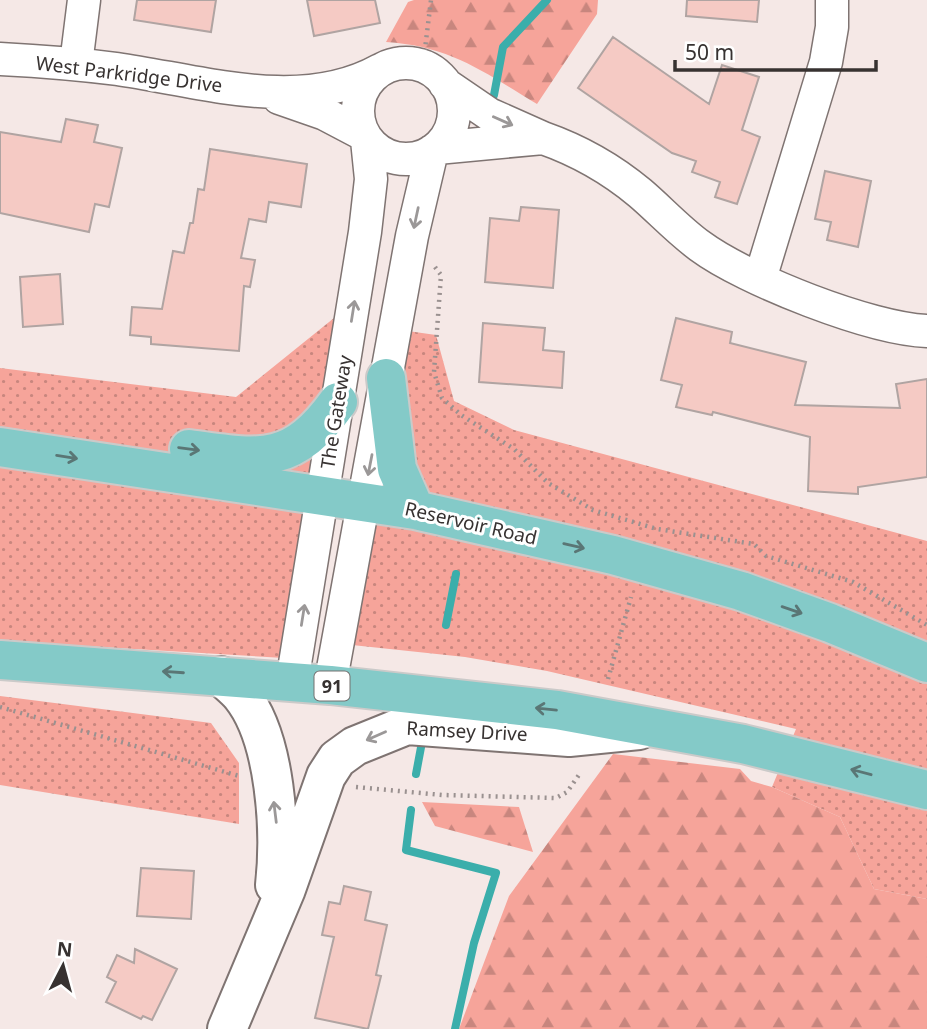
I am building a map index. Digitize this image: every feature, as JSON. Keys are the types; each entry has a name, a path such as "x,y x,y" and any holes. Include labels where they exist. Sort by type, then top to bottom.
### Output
{"main road":[{"path":"386,378 397,469 415,510"},
{"path":"0,422 236,456 264,456 291,449 317,431 338,402"},
{"name":"Reservoir Road","path":"0,447 415,510 677,572 830,623 927,663"},
{"name":"91","path":"0,660 330,685 557,710 743,744 927,790"},
{"name":"Ramsey Drive","path":"221,676 241,695 265,744 276,819 277,863 268,928"},
{"name":"Ramsey Drive","path":"227,1029 286,889 326,776 337,759 355,746 407,725 569,737 661,728"}],"street":[{"path":"76,65 85,0"},
{"path":"760,279 826,62 832,27 832,0"},
{"name":"West Parkridge Drive","path":"0,59 76,65 258,91 333,89 354,84 380,70"},
{"path":"543,138 435,149 405,159 390,157 365,137 358,121 361,92 380,70 393,64 434,75 489,114 592,158 615,173 699,246 760,279 877,323 927,331"},
{"path":"330,685 412,236 435,149 452,125 452,97 434,75"},
{"name":"West Parkridge Drive","path":"258,91 325,114 365,137"},
{"name":"The Gateway","path":"292,682 365,232 371,179 365,137"}],"path":[{"path":"431,0 434,75"},
{"path":"412,236 440,275 434,372 442,398 461,415 514,449 548,483 593,510 657,529 754,544 766,556 853,582 927,625"},
{"path":"608,679 631,597"},
{"path":"0,707 241,776"},
{"path":"348,786 442,795 556,798 567,792 581,772"}],"green space":[{"path":"598,0 597,14 537,104 483,71 448,55 409,44 386,42 408,2"},
{"path":"334,318 284,658 0,641 0,368 236,397"},
{"path":"401,330 436,335 454,401 514,430 927,541 927,899 874,889 840,817 772,787 796,729 547,671 465,657 352,645 377,517"},
{"path":"0,696 211,723 239,763 239,824 0,785"},
{"path":"613,754 740,769 751,781 772,787 840,817 874,889 927,899 927,1029 459,1029 509,896"},
{"path":"422,802 519,807 533,852 435,826"}],"building":[{"path":"137,0 216,0 211,32 134,20"},
{"path":"307,0 375,0 380,23 314,36"},
{"path":"687,0 759,0 757,22 686,16"},
{"path":"613,37 709,104 722,65 759,77 742,130 760,137 737,204 715,197 720,182 692,172 696,161 672,153 578,88"},
{"path":"66,119 98,125 94,142 122,148 109,207 95,204 89,232 0,213 0,132 61,142"},
{"path":"210,149 307,164 301,207 269,202 266,222 249,219 241,258 255,260 250,287 244,286 239,351 151,344 151,337 130,335 132,307 162,309 173,251 184,253 190,223 193,223 198,189 204,190"},
{"path":"825,171 871,181 858,247 827,240 831,222 815,219"},
{"path":"521,207 559,210 553,288 485,282 490,218 519,221"},
{"path":"60,274 63,324 23,327 20,277"},
{"path":"676,318 732,332 730,343 806,362 795,405 900,408 896,384 927,379 927,477 858,487 858,494 808,491 810,437 713,412 712,415 676,407 682,385 661,380"},
{"path":"483,323 545,328 543,350 564,352 562,388 479,382"},
{"path":"141,868 194,871 191,919 137,916"},
{"path":"344,886 371,892 365,920 387,925 376,975 381,976 368,1029 315,1018 334,937 322,935 329,902 340,904"},
{"path":"135,949 177,969 152,1020 143,1016 141,1019 106,1002 116,982 107,977 117,955 134,963"}],"waterway":[{"path":"494,95 503,47 547,0"},
{"path":"446,625 456,574"},
{"path":"416,774 422,742"},
{"path":"411,810 406,850 496,873 474,943 455,1029"}]}
